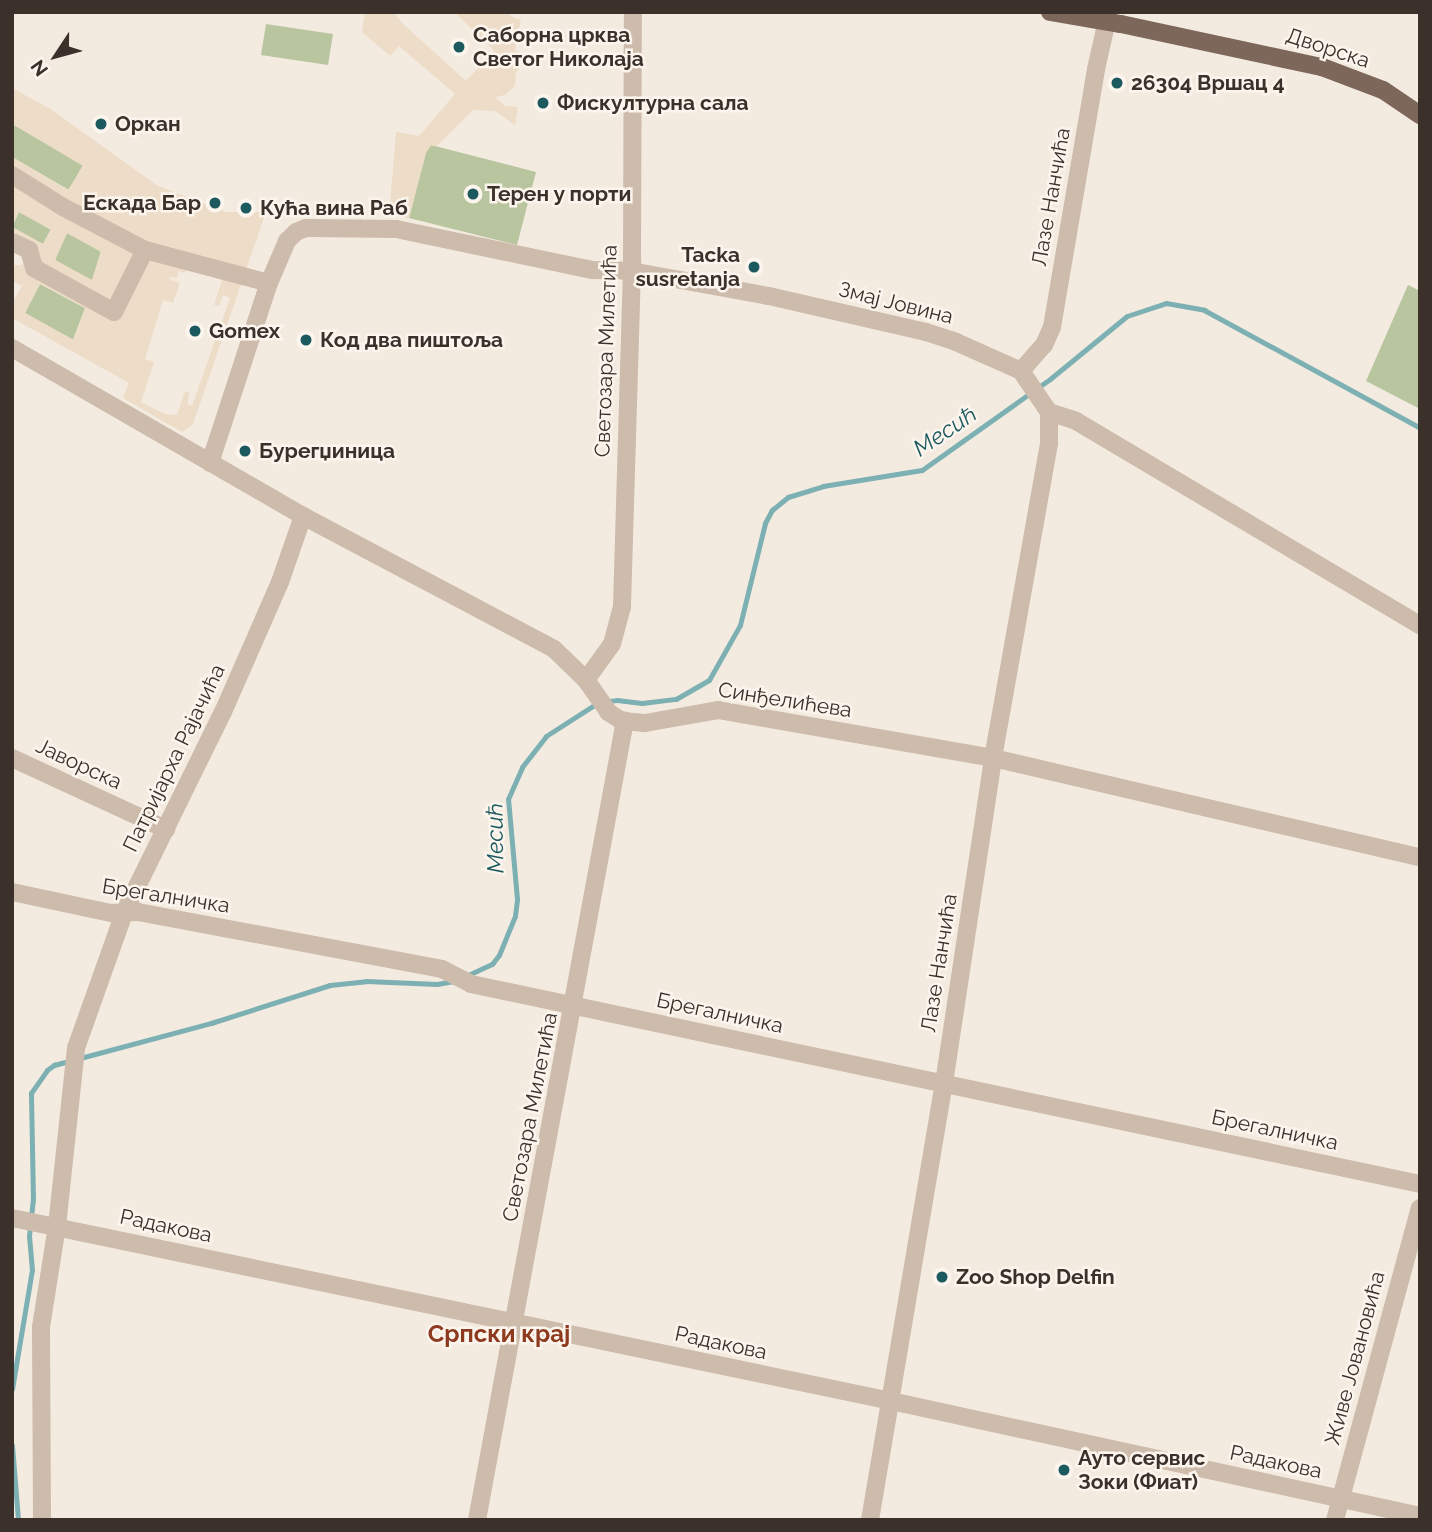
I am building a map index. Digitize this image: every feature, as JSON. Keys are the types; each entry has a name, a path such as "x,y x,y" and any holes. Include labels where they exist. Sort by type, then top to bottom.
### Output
{"main road":[{"name":"Дворска","path":"1050,12 1108,17 1322,67 1382,90 1420,115"}],"street":[{"name":"Светозара Милетића","path":"589,685 611,644 622,606 631,271 634,12"},
{"name":"Лазе Нанчића","path":"1024,375 1044,345 1052,327 1108,17"},
{"path":"12,175 145,250 269,283 210,463"},
{"name":"Змај Јовина","path":"269,283 287,241 296,232 306,228 396,229 592,270 631,271 769,296 926,332 1024,375"},
{"path":"12,242 29,250 34,268 114,312 145,250"},
{"path":"12,348 303,516 536,639 564,657 608,712 625,722"},
{"path":"1024,375 1047,406 1420,625"},
{"name":"Лазе Нанчића","path":"870,1520 944,1083 993,758 1049,443 1047,406"},
{"name":"Патријарха Рајачића","path":"43,1520 41,1327 48,1224 76,1048 124,913 223,712 280,582 303,516"},
{"name":"Синђелићева","path":"625,722 645,723 718,710 993,758 1420,857"},
{"name":"Светозара Милетића","path":"477,1520 625,722"},
{"name":"Јаворска","path":"12,758 166,829"},
{"name":"Брегалничка","path":"12,892 124,913 138,912 442,969 471,984 1420,1184"},
{"name":"Живе Јовановића","path":"1335,1520 1420,1208"},
{"name":"Радакова","path":"14,1219 891,1401 1420,1516"}],"green space":[{"path":"266,24 333,34 328,65 261,55"},
{"path":"14,125 83,165 69,190 12,157"},
{"name":"Терен у порти","path":"431,145 536,172 517,245 409,218 426,152"},
{"path":"19,212 51,229 43,244 12,227"},
{"path":"67,233 101,251 92,281 55,260"},
{"path":"40,284 85,308 73,340 25,313"},
{"path":"1408,285 1420,291 1420,409 1366,381"}],"shaded area":[{"path":"365,12 394,12 402,23 466,81 494,50 454,12 509,12 510,16 521,20 515,50 521,53 521,67 516,72 515,86 505,95 495,97 505,106 518,107 515,125 495,111 473,110 437,146 431,145 426,153 409,218 389,216 396,132 419,136 455,94 399,46 390,56 362,32"},
{"path":"12,88 52,110 158,186 226,212 266,212 193,424 182,432 123,398 129,383 12,318 12,303 22,286 12,281 12,265 22,265 25,257 12,252 12,227 43,244 51,230 19,212 12,225 12,157 68,190 83,166 14,125 12,127","holes":["67,233 101,252 92,280 55,260","187,267 222,280 214,305 219,306 223,295 230,298 192,406 187,404 190,393 185,391 177,415 165,414 141,402 154,362 145,359 163,300 173,303 180,283 169,279 177,278 179,271 185,273","40,284 85,308 74,340 25,313"]}],"waterway":[{"name":"Месић","path":"466,976 492,964 499,955 515,916 517,899 508,799 522,767 546,736 599,702 617,700 642,703 676,699 709,680 740,625 765,523 772,510 788,497 823,486 922,470 1050,379 1127,316 1166,303 1204,310 1420,428"},
{"name":"Месић","path":"12,1389 32,1270 29,1236 33,1200 31,1093 47,1070 54,1065 211,1023 330,985 366,981 437,984 454,981"},
{"name":"Месић","path":"12,1445 18,1520"}],"place":[{"name":"Саборна црква Светог Николаја","path":"459,47"},
{"name":"26304 Вршац 4","path":"1117,83"},
{"name":"Фискултурна сала","path":"543,103"},
{"name":"Оркан","path":"101,124"},
{"name":"Терен у порти","path":"473,194"},
{"name":"Ескада Бар","path":"215,203"},
{"name":"Кућа вина Раб","path":"246,208"},
{"name":"Tacka susretanja","path":"754,267"},
{"name":"Gomex","path":"195,331"},
{"name":"Код два пиштоља","path":"306,340"},
{"name":"Бурегџиница","path":"245,451"},
{"name":"Zoo Shop Delfin","path":"942,1277"},
{"name":"Ауто сервис Зоки (Фиат)","path":"1064,1470"}],"district":[{"name":"Српски крај","path":"499,1334"}]}
